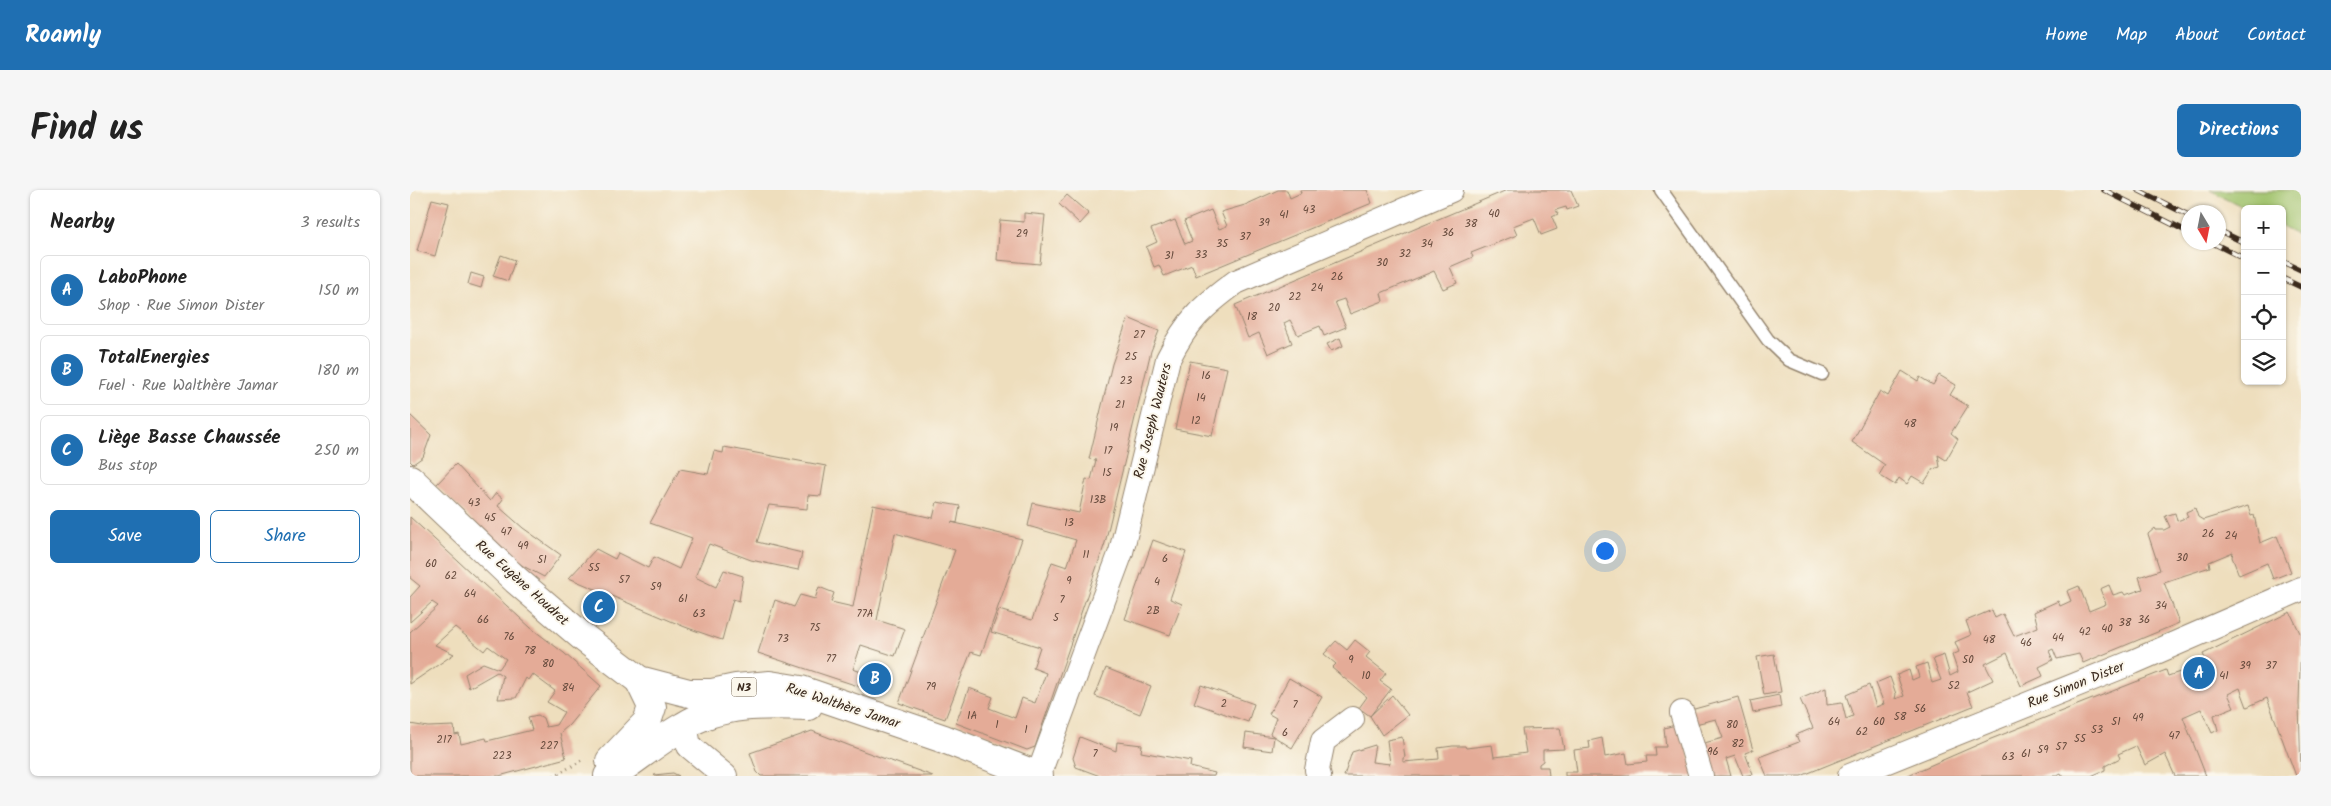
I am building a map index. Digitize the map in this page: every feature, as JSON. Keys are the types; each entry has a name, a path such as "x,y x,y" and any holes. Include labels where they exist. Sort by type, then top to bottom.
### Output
{"main road":[{"name":"Rue Eugène Houdret","path":"410,479 521,584 584,638 639,680"},
{"name":"Rue Walthère Jamar","path":"639,680 689,693 712,693 736,688 770,685 784,687 818,696 944,739 1039,776"},
{"path":"595,776 647,722 652,708 650,698 639,680"},
{"path":"608,776 617,772 685,725 702,717 736,708 775,704 847,707"}],"street":[{"name":"Rue Joseph Wauters","path":"1039,776 1121,552 1168,358 1181,332 1205,304 1236,282 1451,190"},
{"name":"Rue Simon Dister","path":"1850,776 2133,662 2301,589"},
{"path":"1682,713 1701,776"},
{"path":"1319,776 1317,770 1323,741 1352,719"},
{"path":"685,725 689,746 725,776"}],"lane":[{"path":"1661,190 1768,340 1789,360 1822,374"}],"green space":[{"path":"2210,190 2301,190 2301,237 2286,229 2286,205 2241,206"}],"building":[{"path":"1278,190 1287,190 1290,198 1301,193 1300,190 1367,190 1372,203 1196,276 1192,265 1164,276 1159,265 1154,267 1146,247 1157,242 1151,229 1175,220 1185,244 1192,241 1184,221 1211,210 1219,229 1227,226 1221,212 1245,205"},
{"path":"1507,190 1571,190 1578,206 1567,210 1566,207 1556,210 1558,214 1552,217 1557,229 1541,235 1534,218 1513,226 1517,235 1471,253 1473,257 1450,267 1457,283 1443,289 1434,271 1381,293 1383,301 1350,314 1344,299 1335,302 1346,327 1324,336 1320,326 1298,335 1290,320 1284,323 1292,343 1268,354 1259,333 1248,338 1235,305"},
{"path":"1067,195 1089,214 1080,224 1059,204"},
{"path":"432,199 449,203 435,256 417,251"},
{"path":"1024,213 1045,215 1040,264 997,260 1000,220 1024,222"},
{"path":"501,255 515,260 508,281 493,276"},
{"path":"471,273 484,277 481,288 468,284"},
{"path":"1128,318 1159,331 1151,351 1105,543 1035,747 1027,750 956,723 969,688 993,697 989,708 1015,718 1022,698 1035,703 1046,673 1033,668 1040,647 991,632 999,610 1032,620 1052,562 1067,567 1076,540 1028,526 1033,503 1079,513 1086,479 1091,480 1096,460 1089,459 1112,364"},
{"path":"1340,338 1343,346 1331,351 1327,344"},
{"path":"1190,361 1227,368 1212,436 1175,429"},
{"path":"1902,371 1918,381 1920,377 1933,385 1939,375 1956,385 1950,395 1968,406 1951,433 1958,439 1946,460 1938,455 1940,467 1933,469 1924,483 1912,476 1907,484 1899,478 1895,485 1879,475 1885,465 1852,442 1880,391 1888,396"},
{"path":"410,415 431,435 423,457 413,464 410,461"},
{"path":"724,447 826,466 821,496 808,495 807,509 769,505 757,542 802,553 798,570 751,560 709,544 695,577 716,587 724,570 743,576 739,601 733,599 722,640 685,627 569,578 596,549 615,559 618,553 648,568 654,557 679,569 692,538 650,523 680,469 708,474 714,451 723,453"},
{"path":"456,464 490,501 496,493 503,499 498,506 523,528 561,555 544,577 523,566 504,551 436,485"},
{"path":"937,502 960,506 957,523 951,522 1022,539 981,655 971,652 945,719 899,703 955,550 895,533 877,620 905,629 895,656 861,645 853,669 886,681 882,694 758,653 775,600 794,607 800,595 815,599 819,587 834,593 831,602 853,607 873,505 933,518"},
{"path":"2248,506 2251,516 2254,515 2260,543 2277,536 2291,572 2273,579 2267,563 2239,575 2232,557 2233,552 2209,562 2210,567 2164,582 2179,623 2083,663 2079,654 2057,659 2053,649 2049,651 2053,660 2039,667 2043,676 2021,686 2007,653 1985,664 1993,680 1967,692 1973,706 1801,776 1767,776 1759,757 1799,742 1796,735 1813,728 1800,699 1826,688 1827,705 1842,703 1846,719 1853,716 1846,695 1869,685 1876,707 1884,704 1876,683 1890,677 1896,694 1895,699 1904,696 1897,675 1909,670 1912,680 1919,677 1916,667 1927,663 1932,683 1941,680 1933,659 1944,655 1950,676 1958,672 1952,655 1959,652 1955,642 1971,635 1966,621 1992,610 1995,618 2003,614 2014,636 2038,627 2034,612 2058,601 2060,606 2071,601 2067,591 2079,586 2089,611 2106,604 2100,589 2109,585 2113,595 2123,592 2125,595 2143,589 2139,577 2160,570 2148,534 2155,528 2156,530 2164,530 2170,527 2165,516 2175,513 2177,521 2188,517 2186,512 2195,508 2198,517 2203,520"},
{"path":"410,517 531,628 564,653 601,686 569,725 560,733 566,758 499,776 410,776 410,724 428,727 454,726 455,735 459,734 461,744 486,738 487,741 532,730 528,717 538,715 543,718 546,727 556,725 564,712 547,702 555,691 532,674 528,680 526,678 516,698 498,699 503,676 497,672 469,688 465,674 483,663 499,669 506,659 488,646 484,651 455,627 435,645 454,654 410,684 410,632 438,606 432,602 410,622 410,597 420,586 410,578"},
{"path":"1153,540 1186,552 1170,599 1182,604 1170,635 1125,619"},
{"path":"2290,612 2301,635 2299,703 2301,776 2296,776 2267,698 2247,707 2240,688 2228,694 2234,707 2214,715 2218,730 2212,733 2201,709 2183,717 2206,776 2175,776 2165,754 2145,765 2136,746 2118,754 2120,758 2105,766 2105,770 2091,776 2062,776 2061,774 2057,776 1906,776 1991,739 2166,670 2168,676 2207,663 2203,654"},
{"path":"1355,640 1370,652 1366,657 1386,673 1380,681 1391,689 1370,716 1359,708 1367,697 1332,668 1336,664 1324,654 1336,641 1347,650"},
{"path":"1774,654 1781,692 1764,695 1757,657"},
{"path":"1106,668 1151,686 1140,714 1095,696"},
{"path":"1289,678 1322,697 1292,748 1270,734 1276,718 1269,714"},
{"path":"1201,685 1254,704 1248,722 1194,703"},
{"path":"1392,695 1408,715 1382,735 1370,716"},
{"path":"1779,695 1781,707 1753,713 1750,701"},
{"path":"1738,697 1753,750 1745,753 1753,774 1743,776 1735,756 1726,759 1731,776 1706,776 1697,745 1723,738 1716,719 1691,725 1687,711"},
{"path":"1679,724 1696,776 1565,776 1565,772 1577,772 1574,750 1590,748 1589,741 1602,738 1605,757 1626,753 1628,764 1647,762 1646,756 1656,756 1655,747 1666,747 1664,728"},
{"path":"1560,728 1564,749 1543,750 1543,761 1539,764 1539,767 1548,767 1549,776 1344,776 1352,752 1375,745 1372,762 1390,764 1387,740 1402,737 1405,757 1403,762 1439,759 1438,748 1453,746 1465,746 1466,748 1492,745 1494,757 1526,753 1522,729"},
{"path":"812,731 933,776 761,776 757,772 750,753"},
{"path":"1246,733 1274,737 1272,751 1244,747"},
{"path":"1080,737 1116,751 1117,742 1142,745 1141,752 1191,761 1190,767 1215,773 1214,776 1100,776 1076,767 1073,758"},
{"path":"673,773 679,776 654,775"}],"railway":[{"path":"2104,190 2181,228"},
{"path":"2138,190 2181,212"},
{"path":"2226,234 2241,241"},
{"path":"2226,250 2241,257"},
{"path":"2286,263 2301,270"},
{"path":"2286,280 2301,287"}],"place":[{"name":"Liège Basse Chaussée","path":"599,607"},
{"name":"LaboPhone","path":"2199,673"},
{"name":"TotalEnergies","path":"875,679"}]}
